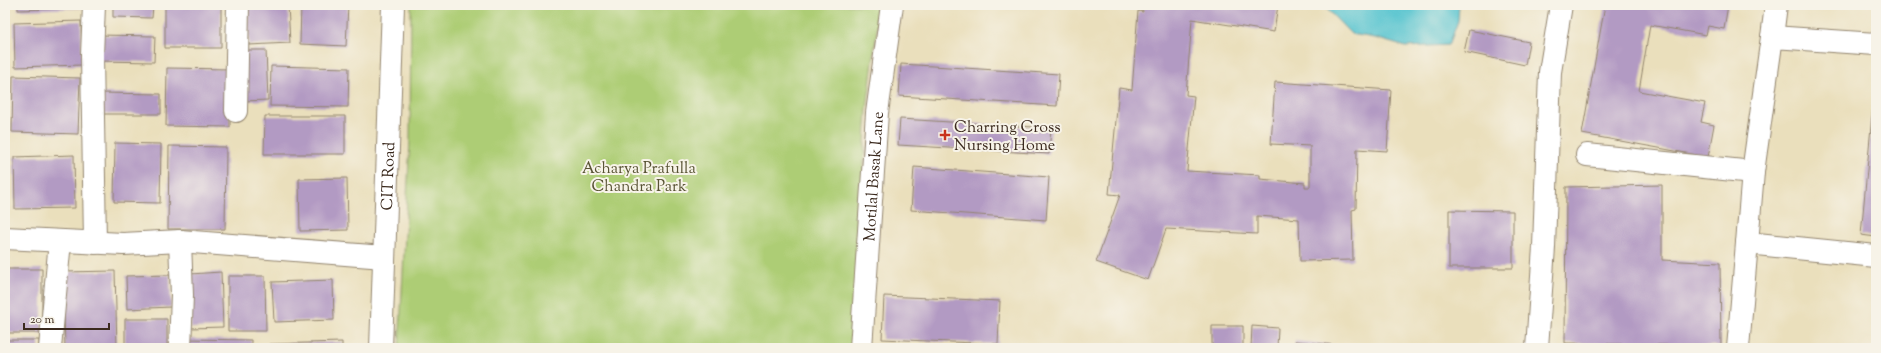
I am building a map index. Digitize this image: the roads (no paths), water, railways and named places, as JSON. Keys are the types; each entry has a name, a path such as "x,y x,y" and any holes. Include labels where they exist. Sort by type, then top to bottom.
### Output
{"street":[{"path":"94,5 92,62 95,243"},
{"path":"236,111 238,5"},
{"name":"CIT Road","path":"381,348 393,5"},
{"name":"Motilal Basak Lane","path":"861,348 877,113 892,5"},
{"path":"1537,348 1544,247 1550,72 1561,5"},
{"path":"1738,348 1753,172 1776,5"},
{"path":"1772,36 1876,44"},
{"path":"1587,155 1753,172"},
{"path":"5,238 123,244 180,241 384,257"},
{"path":"50,348 60,241"},
{"path":"180,241 182,295 180,348"},
{"path":"1747,243 1876,256"}],"water":[{"path":"1323,5 1459,5 1458,21 1449,45 1406,47 1375,38 1351,34"}],"place":[{"name":"Charring Cross Nursing Home","path":"945,135"}],"park label":[{"name":"Acharya Prafulla Chandra Park","path":"639,176"}]}
